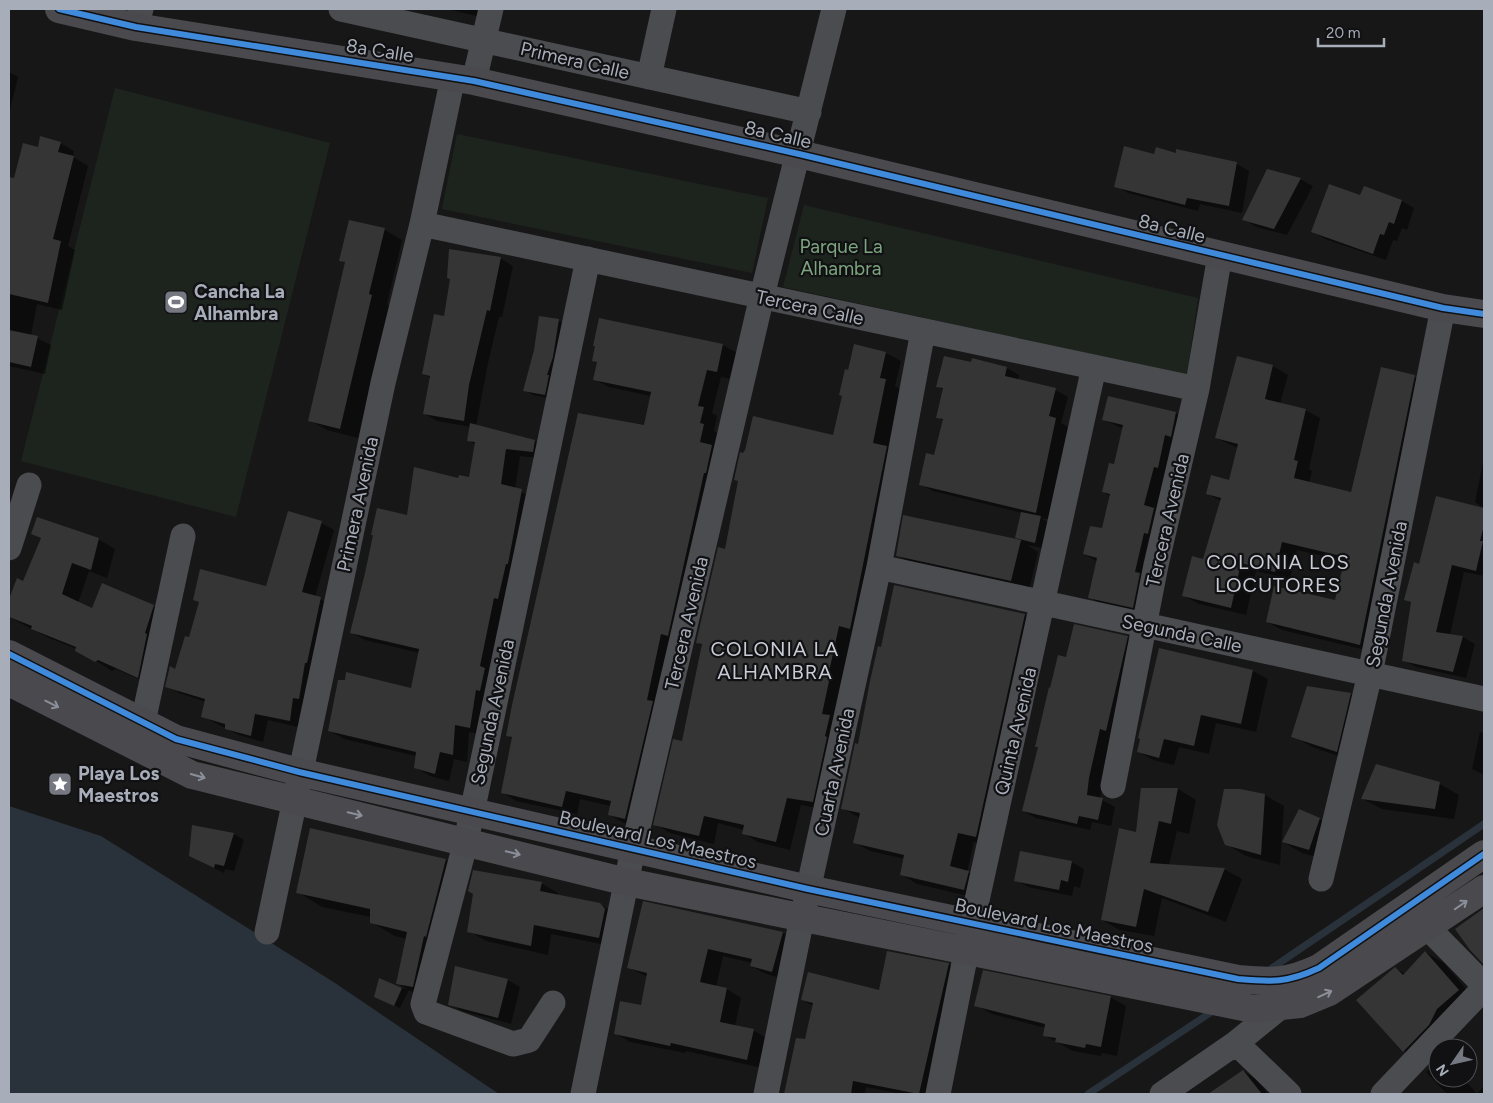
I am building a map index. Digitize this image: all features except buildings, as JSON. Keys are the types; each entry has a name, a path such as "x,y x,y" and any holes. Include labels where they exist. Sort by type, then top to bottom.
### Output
{"street":[{"name":"8a Calle","path":"59,9 138,18 464,79 799,154 1443,308 1484,314"},
{"name":"Primera Calle","path":"341,9 808,112"},
{"name":"Primera Avenida","path":"267,932 295,800 299,772 383,383 422,224 464,79 484,40 491,9"},
{"path":"649,77 664,9"},
{"name":"Tercera Avenida","path":"583,1094 633,849 762,296 834,9"},
{"name":"Tercera Calle","path":"422,224 1198,389"},
{"name":"Tercera Avenida","path":"1113,786 1144,625 1198,389 1220,255"},
{"name":"Segunda Avenida","path":"553,1003 530,1040 513,1044 426,1012 423,1004 466,841 588,259"},
{"name":"Segunda Avenida","path":"1321,879 1370,674 1443,308"},
{"name":"Cuarta Avenida","path":"766,1094 808,889 879,567 923,331"},
{"name":"Quinta Avenida","path":"938,1094 966,950 1094,367"},
{"path":"9,548 29,485"},
{"path":"143,722 183,536"},
{"name":"Segunda Calle","path":"879,567 1484,699"},
{"name":"Boulevard Los Maestros","path":"9,654 176,739 299,772 808,889 1238,979 1277,995"},
{"name":"Boulevard Los Maestros","path":"9,682 192,775 627,882 1253,1009 1277,995 1302,976 1319,968 1484,854"},
{"path":"1162,1094 1236,1043 1277,995 1300,1004 1329,992 1484,889"},
{"path":"1383,1094 1484,987 1428,928"},
{"path":"1236,1043 1289,1094"}],"green space":[{"name":"Cancha La Alhambra","path":"115,88 330,143 236,517 21,461"},
{"name":"Parque La Alhambra","path":"457,134 768,198 752,273 442,209"},
{"name":"Parque La Alhambra","path":"804,205 1198,298 1187,375 783,287"}],"shaded area":[{"path":"9,806 101,836 335,983 499,1094 9,1094"}],"waterway":[{"path":"1272,968 1484,824"},
{"path":"1088,1094 1210,1013"}],"cycle path":[{"path":"59,9 136,27 474,81 799,154 1443,308 1484,314"},
{"path":"9,654 176,739 299,772 808,889 1238,979 1260,981 1288,979 1319,968 1484,854"}],"place":[{"name":"Cancha La Alhambra","path":"176,302"},
{"name":"Playa Los Maestros","path":"60,784"}],"district":[{"name":"COLONIA LOS LOCUTORES","path":"1278,574"},
{"name":"COLONIA LA ALHAMBRA","path":"775,660"}]}
